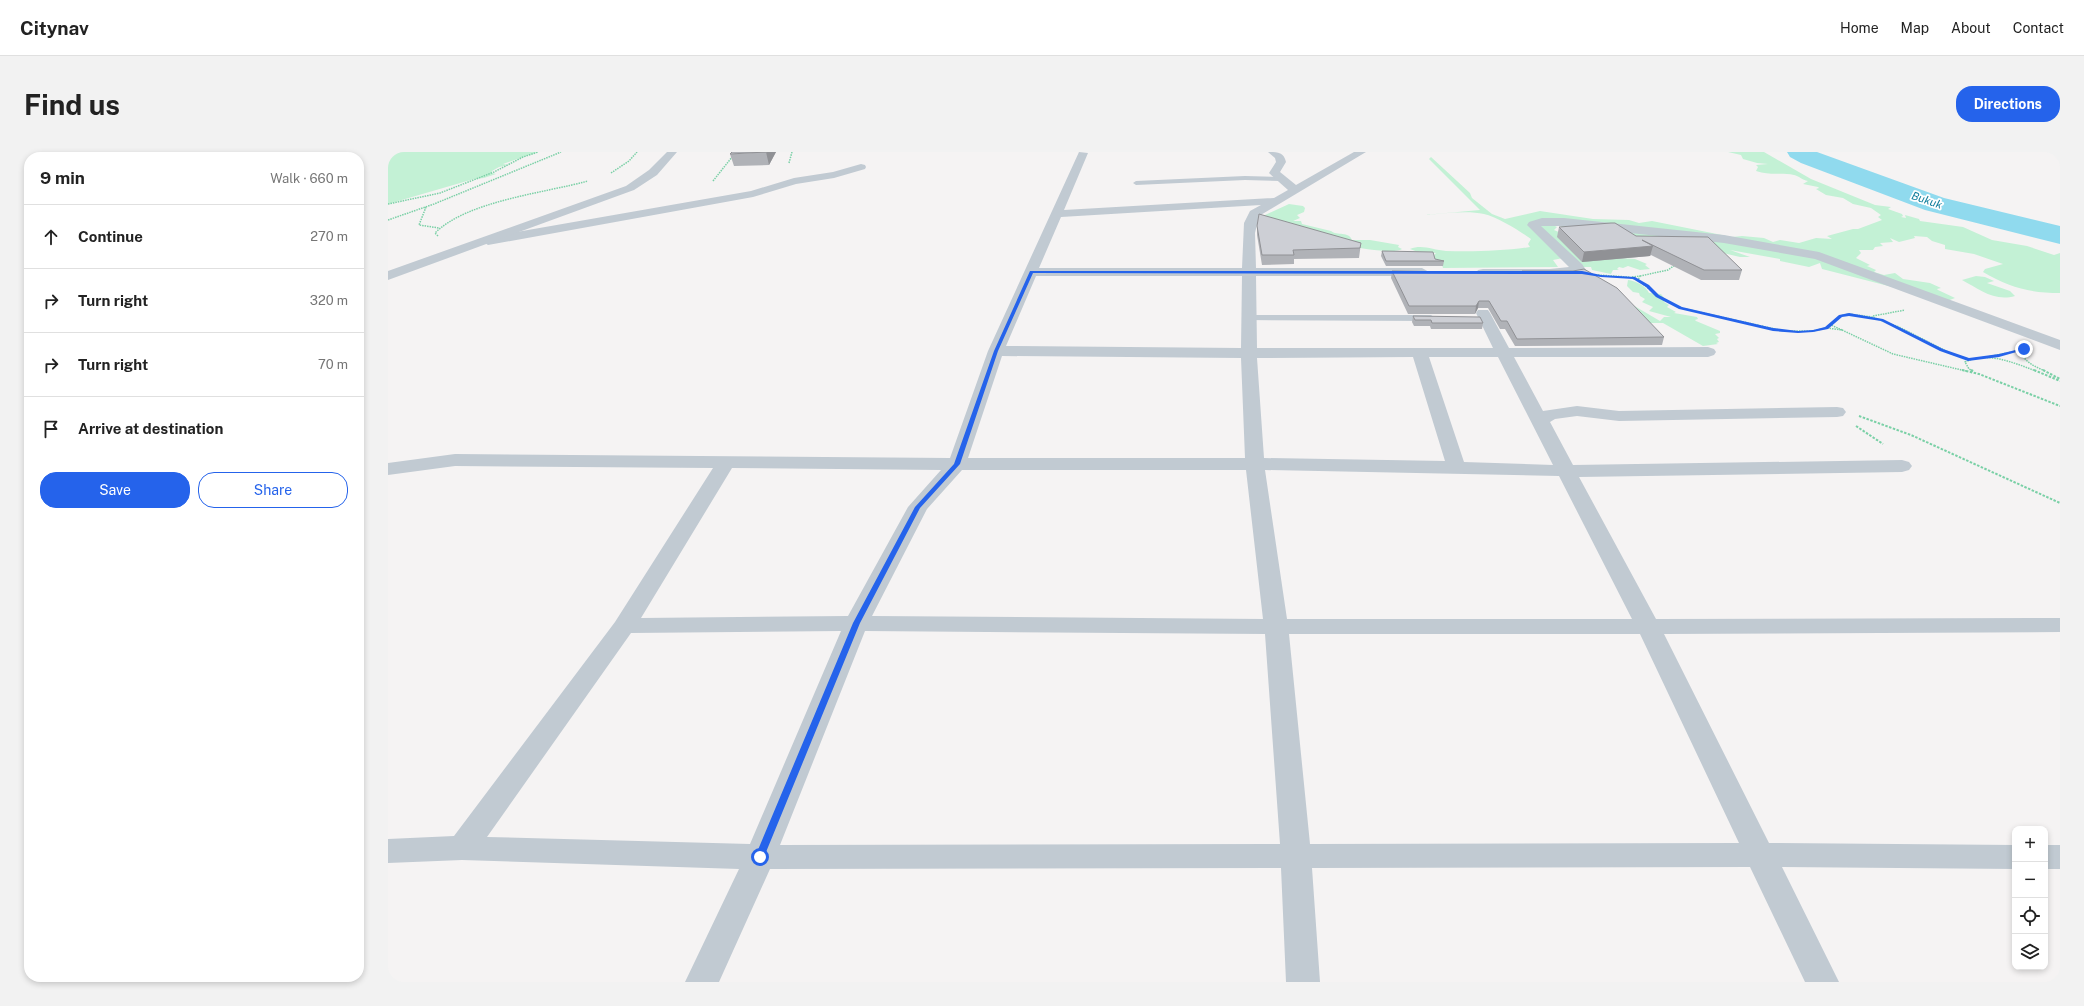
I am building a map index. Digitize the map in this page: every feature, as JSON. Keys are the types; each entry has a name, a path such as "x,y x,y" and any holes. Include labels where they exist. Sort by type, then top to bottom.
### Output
{"street":[{"path":"388,276 488,241 630,188 645,180 658,170 672,152"},
{"path":"1273,152 1280,157 1282,162 1274,173 1285,190"},
{"path":"1303,982 1296,855 1276,627 1255,464 1249,353 1248,272 1250,223 1254,214 1285,190 1361,152"},
{"path":"702,982 760,857 856,623 918,507 957,464 996,351 1058,214 1083,153"},
{"path":"488,241 753,194 794,181 834,175 861,167"},
{"path":"1058,214 1285,190"},
{"path":"692,204 698,201 702,196"},
{"path":"1471,273 1572,272 1579,270 1578,266 1533,225 1542,222 1564,222 1778,246 1842,263 2060,345"},
{"path":"1031,272 1431,272"},
{"path":"1483,316 1568,471 1648,626 1822,982"},
{"path":"996,351 1249,353 1708,352"},
{"path":"1419,352 1456,466"},
{"path":"1540,421 1550,414 1577,411 1619,416 1835,412"},
{"path":"388,469 455,460 957,464 1255,464 1456,466 1568,471 1902,466"},
{"path":"462,848 624,626 726,462"},
{"path":"624,626 856,623 1276,627 2060,625"},
{"path":"388,851 462,848 760,857 1296,855 2012,856"},
{"path":"2048,857 2060,857"}],"lane":[{"path":"1136,183 1245,178 1285,190"},
{"path":"1249,318 1439,318"}],"path":[{"path":"388,204 440,193 494,172 523,157 538,152"},
{"path":"388,220 426,207 561,152"},
{"path":"609,174 629,161 637,152"},
{"path":"702,196 736,152"},
{"path":"440,237 435,233 439,228 448,221 470,212 590,180"},
{"path":"426,207 419,225 439,228"},
{"path":"1572,272 1601,276 1640,276 1653,271 1670,269 1674,266 1674,263"},
{"path":"1638,280 1640,276"},
{"path":"1628,277 1638,280 1658,296 1681,308 1784,331 1813,331 1826,328 1840,316 1849,314 1872,317 1891,324"},
{"path":"1882,315 1885,320 1891,324 1942,350 1968,359 1999,356 2024,349"},
{"path":"1831,325 1893,354 1979,374"},
{"path":"1826,328 1842,330"},
{"path":"1978,358 2022,365 2060,381"},
{"path":"1968,359 1965,362 1969,369 2060,406"},
{"path":"1835,412 1892,450 1903,461 1902,466"},
{"path":"1835,412 1876,421 1942,447 2024,488 2060,503"}],"green space":[{"path":"388,152 538,152 503,164 509,165 499,167 492,171 492,173 496,174 388,204"},
{"path":"1728,152 1764,152 1811,179 1875,205 1891,207 1888,209 1902,214 1903,216 1901,217 1906,218 1905,215 1919,219 1920,221 1963,227 1992,240 2027,246 2054,255 2060,253 2060,293 2039,292 2002,282 1983,272 1985,269 2003,264 1974,254 1945,249 1945,245 1932,241 1927,237 1914,236 1915,238 1899,242 1890,238 1893,242 1880,243 1883,246 1875,247 1873,250 1859,250 1861,253 1856,258 1870,265 1867,266 1876,270 1874,272 1884,275 1895,273 1903,279 1930,283 1941,288 1937,289 1938,290 1955,298 1947,301 1822,269 1820,263 1809,267 1780,261 1780,259 1730,250 1750,257 1740,257 1672,241 1562,227 1559,225 1553,225 1557,227 1554,230 1619,258 1635,259 1647,264 1645,265 1650,269 1640,270 1628,266 1623,268 1619,267 1617,269 1619,270 1613,270 1611,274 1592,270 1591,267 1581,267 1535,223 1563,258 1553,260 1558,267 1443,268 1442,265 1433,265 1433,256 1436,253 1418,252 1410,249 1423,247 1446,251 1477,251 1530,247 1528,244 1531,239 1502,221 1484,214 1462,212 1424,215 1480,210 1429,159 1431,157 1470,193 1472,198 1492,214 1505,219 1540,211 1593,219 1629,220 1639,223 1652,221 1732,237 1742,236 1764,238 1773,242 1780,240 1799,243 1816,238 1832,239 1827,236 1858,229 1882,220 1878,217 1881,215 1871,208 1853,204 1843,198 1826,195 1816,189 1819,188 1818,187 1803,184 1808,181 1796,176 1756,171 1758,167 1756,165 1768,164 1743,159 1741,155"},
{"path":"1289,204 1303,206 1305,208 1304,212 1297,215 1300,218 1293,221 1301,221 1302,224 1346,235 1352,240 1370,240 1399,245 1398,247 1402,249 1395,251 1384,251 1354,247 1297,234 1263,216"},
{"path":"1976,276 1985,277 1994,281 1987,283 2010,291 2015,296 1993,296 1962,280"},
{"path":"1628,280 1640,284 1646,288 1649,293 1661,294 1665,299 1664,302 1669,305 1667,307 1676,312 1674,313 1697,317 1698,319 1695,320 1696,321 1720,331 1720,333 1715,334 1719,338 1717,339 1719,342 1716,343 1718,344 1703,346 1663,323 1591,323 1592,281 1660,321 1664,317 1671,317 1649,311 1653,307 1642,302 1645,299 1640,296 1639,293 1633,292 1627,286"}],"building":[{"path":"732,152 766,152 730,154"},
{"path":"1259,214 1361,243 1360,248 1293,250 1294,255 1262,255 1257,226"},
{"path":"1615,223 1636,236 1708,237 1742,270 1704,270 1642,240 1653,246 1584,252 1559,227"},
{"path":"1382,251 1433,252 1435,259 1444,261 1386,261"},
{"path":"1584,269 1617,288 1664,337 1517,339 1507,321 1501,321 1489,301 1479,301 1476,306 1409,306 1392,271 1524,273 1522,271 1573,271"},
{"path":"1413,316 1480,317 1483,323 1432,323 1431,320 1415,320"}],"waterway":[{"name":"Bukuk","path":"1799,152 1810,158 1935,204 2060,235"}],"route":[{"path":"760,857 856,623 918,507 957,464 996,351 1031,272 1572,272 1634,278 1672,305 1784,331 1813,331 1826,328 1840,316 1849,314 1863,315 1882,320 1899,327 1942,350 1968,359 1999,356 2024,349"}]}
